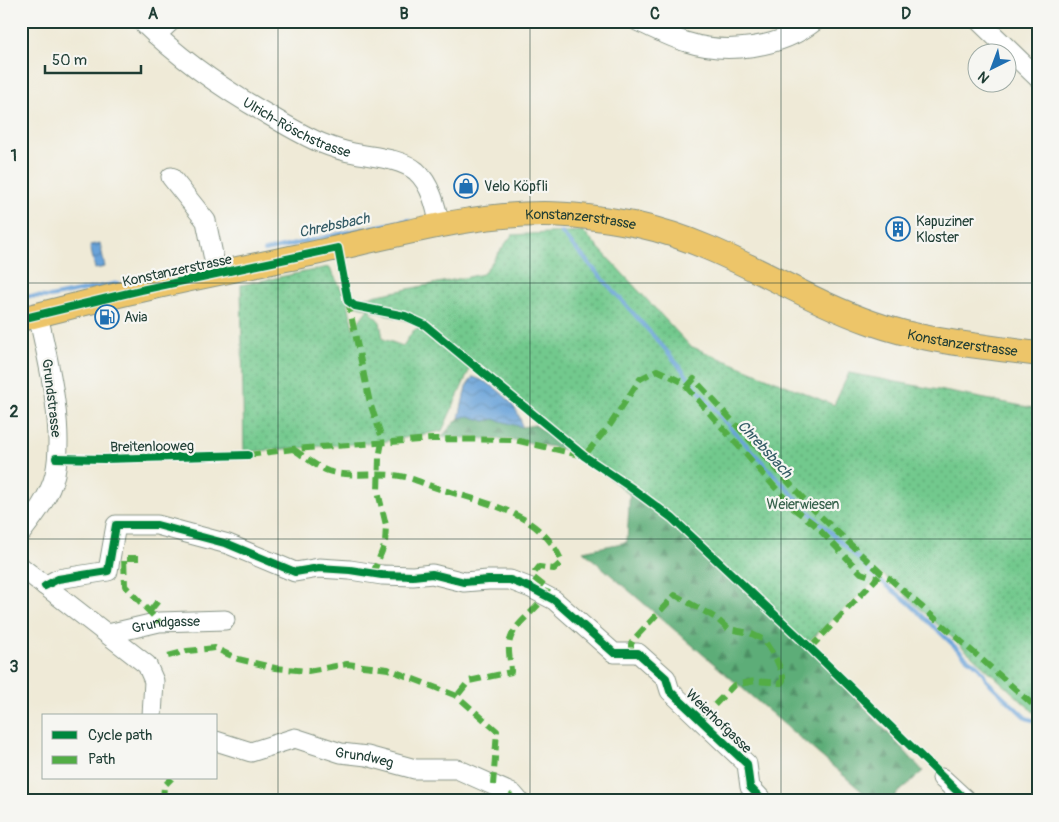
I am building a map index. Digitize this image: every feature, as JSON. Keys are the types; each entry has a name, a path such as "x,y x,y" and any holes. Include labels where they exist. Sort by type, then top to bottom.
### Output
{"main road":[{"name":"Konstanzerstrasse","path":"29,317 141,290 440,226 501,216 544,214 586,217 642,226 678,237 710,249 853,316 885,328 943,341 1038,354"}],"street":[{"name":"Ulrich-Röschstrasse","path":"141,21 186,61 244,101 308,137 341,150 410,167 427,186 440,226"},
{"path":"156,35 171,21"},
{"path":"637,21 688,43 720,48 737,48 768,43 783,38 798,32 815,21"},
{"path":"979,21 1038,78"},
{"path":"171,176 206,221 217,274"},
{"name":"Grundstrasse","path":"21,533 42,505 55,474 58,438 50,367 29,317"},
{"name":"Weierhofgasse","path":"45,586 58,579 108,571 116,525 157,525 228,544 295,572 319,568 382,575 413,576 432,574 464,582 510,580 554,600 614,653 638,653 666,678 670,691 747,764 750,787 763,801"},
{"path":"21,567 143,661 150,670 154,681 152,714"},
{"name":"Grundgasse","path":"108,634 158,622 225,620"},
{"name":"Grundweg","path":"218,742 251,752 294,738 341,753 367,756 415,769 457,769 516,797"},
{"path":"942,778 967,801"}],"green space":[{"name":"Weierwiesen","path":"583,231 690,346 834,405 849,373 1038,409 1038,716 882,574 806,644 472,364 442,431 382,442 244,452 241,285 329,267 348,301 483,274 512,235","holes":["348,302 368,309 353,329","369,310 424,325 413,331 403,346 383,339 380,322"]},
{"path":"469,416 485,421 494,419 522,427 535,425 574,451 515,440 441,437 459,418"},
{"path":"630,487 755,595 810,648 923,771 889,801 873,801 583,551 627,542"}],"water":[{"path":"100,243 105,267 95,269 90,245"},
{"path":"473,377 489,384 505,396 516,411 522,427 494,419 485,421 469,416 459,418 466,387"}],"waterway":[{"name":"Chrebsbach","path":"265,251 409,220"},
{"name":"Chrebsbach","path":"561,232 665,349 725,422 809,512 864,564 869,572 909,603 968,659 977,665 982,670 986,680 1026,718 1038,722"},
{"name":"Chrebsbach","path":"21,296 50,297 118,283"}],"marked path":[{"path":"348,301 370,403 382,442 379,458 378,492 386,525 385,544 373,573"},
{"path":"248,455 293,449 432,439 515,440 584,456 610,425 640,379 657,370 682,382 794,509 814,524 861,573 875,578"},
{"path":"687,387 694,379 813,509 882,574 889,578 1038,709"},
{"path":"293,449 314,464 328,471 346,474 405,477 494,505 527,521 553,545 562,562 554,569 539,567 535,572 534,578 548,589 540,603 517,626 513,633 509,648 511,672 469,681 457,696"},
{"path":"139,558 124,558 125,586 159,622"},
{"path":"810,648 879,576"},
{"path":"631,653 631,644 634,639 675,595 716,618 728,629 750,633 764,640 783,675 781,683 755,681 734,685 700,720"},
{"path":"150,611 158,601"},
{"path":"168,656 187,651 215,648 238,659 275,668 308,671 347,664 388,669 457,696 497,731 493,785"},
{"path":"163,801 164,786 170,780"},
{"path":"506,801 513,794"}],"cycle path":[{"path":"21,319 141,290 338,248 348,301 355,306 405,316 425,325 584,456 672,518 806,644 967,801"},
{"name":"Breitenlooweg","path":"56,458 104,459 248,455"},
{"path":"45,586 58,579 108,571 116,525 157,525 228,544 295,572 319,568 382,575 413,576 432,574 464,582 510,580 554,600 614,653 638,653 666,678 670,691 747,764 750,787 763,801"}],"place":[{"name":"Velo Köpfli","path":"466,186"},
{"name":"Kapuziner Kloster","path":"898,229"},
{"name":"Avia","path":"107,317"}]}
